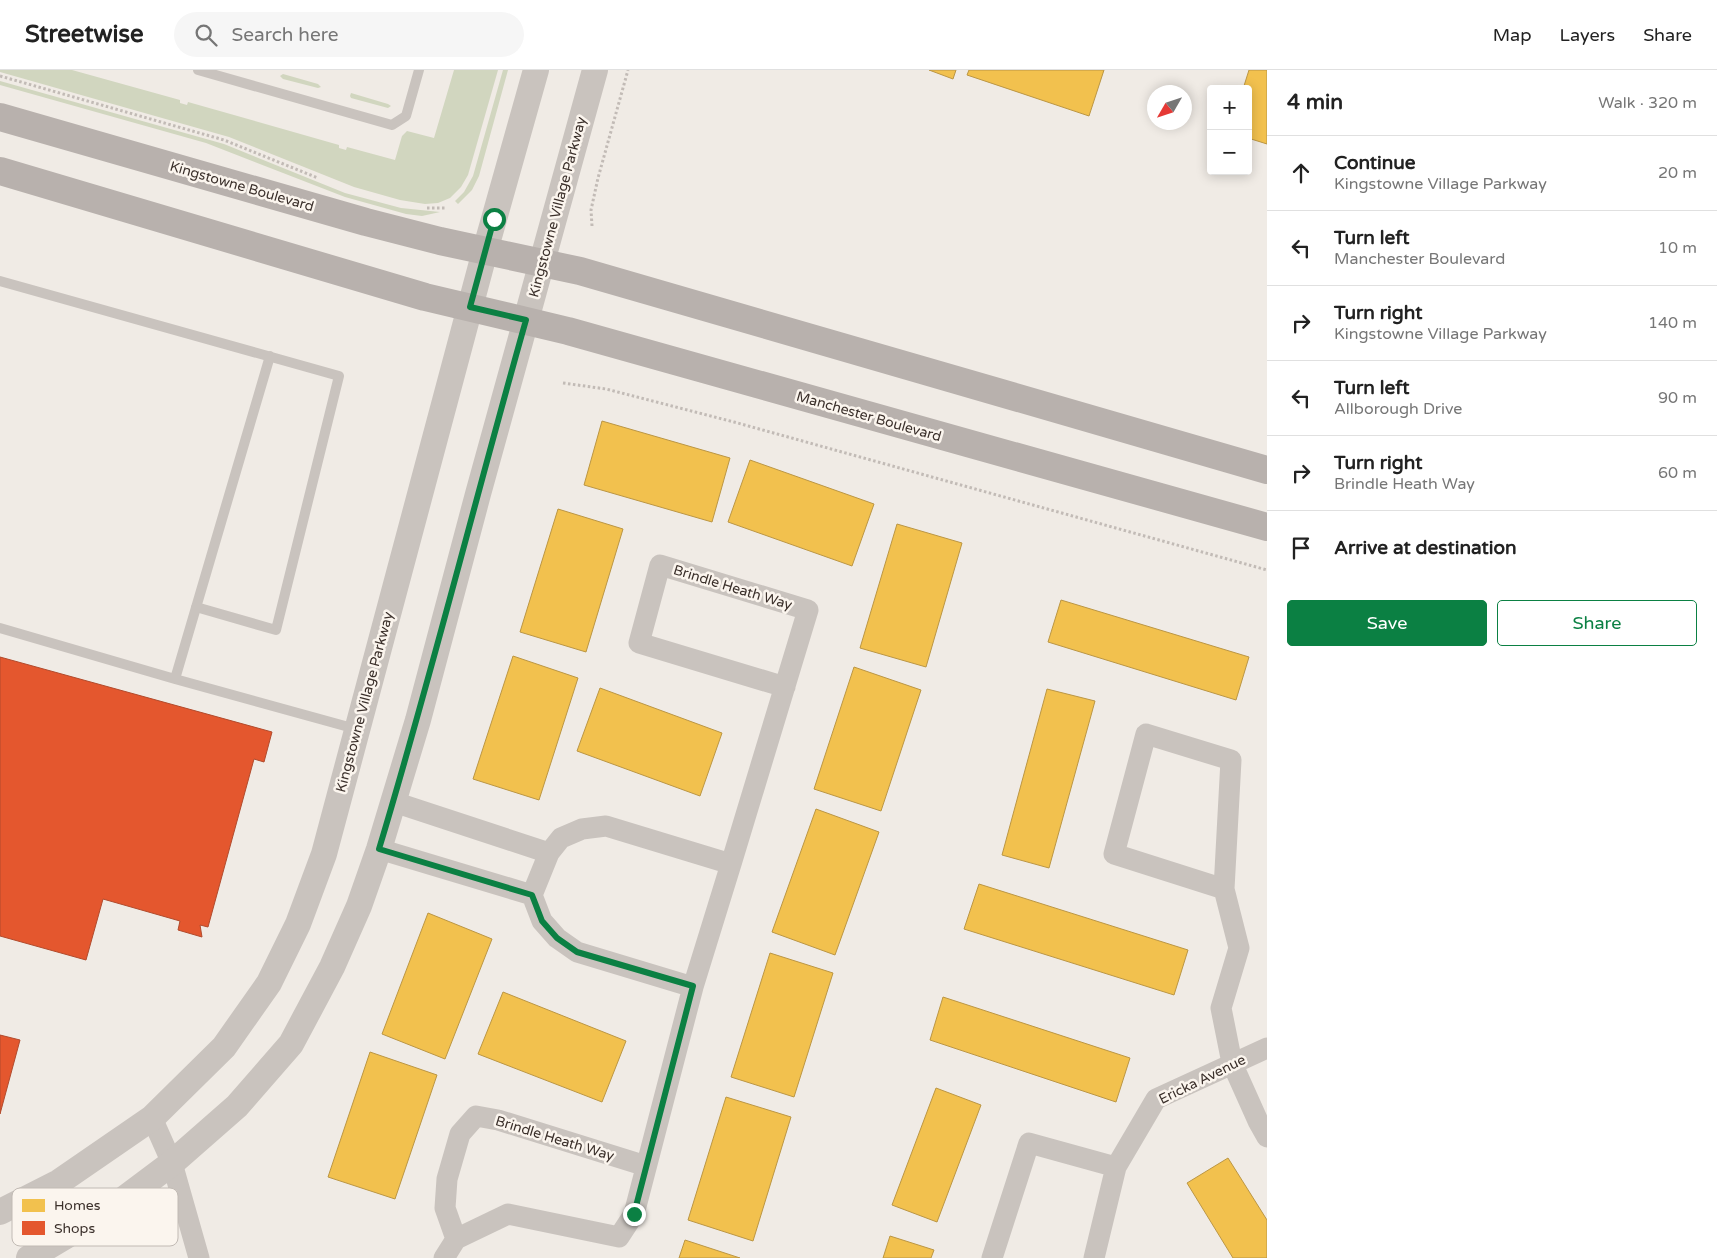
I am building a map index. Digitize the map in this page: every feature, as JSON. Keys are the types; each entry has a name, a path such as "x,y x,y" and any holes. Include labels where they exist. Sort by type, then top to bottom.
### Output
{"main road":[{"name":"Kingstowne Boulevard","path":"0,116 356,219 485,251"},
{"path":"0,171 425,297 470,307"},
{"path":"485,251 580,271 1267,470"},
{"name":"Manchester Boulevard","path":"470,307 526,320 1267,527"}],"street":[{"name":"Kingstowne Village Parkway","path":"47,1188 59,1182 152,1118 224,1047 269,983 298,924 324,854 485,251 536,70"},
{"name":"Kingstowne Village Parkway","path":"139,1188 172,1163 237,1106 291,1044 332,967 358,906 379,849 418,720 480,485 595,70"},
{"name":"Brindle Heath Way","path":"646,1166 498,1120 476,1116 460,1134 447,1179 444,1208 456,1239 508,1214 619,1236 634,1214 693,986 731,864 785,687 808,610 660,565 639,643 785,687"},
{"path":"1224,889 1114,854 1146,734 1231,760 1224,889 1239,948 1221,1008 1232,1063 1267,1137"},
{"path":"394,802 549,853"},
{"path":"693,986 577,952 557,938 542,921 532,895 549,853 561,838 582,829 606,826 731,864"},
{"path":"379,849 532,895"},
{"name":"Ericka Avenue","path":"1094,1258 1116,1167 1156,1099 1267,1048"},
{"path":"152,1118 172,1163 199,1258"},
{"path":"992,1258 1029,1143 1116,1167"},
{"name":"Kingstowne Village Parkway","path":"0,1212 12,1206"},
{"path":"444,1258 456,1239"},
{"name":"Kingstowne Village Parkway","path":"29,1258 49,1246"}],"lane":[{"path":"198,70 392,125 406,116 419,70"},
{"path":"0,281 339,376 276,630 196,607"},
{"path":"175,679 270,356"},
{"path":"0,628 356,729"}],"path":[{"path":"592,226 591,210 598,178 628,70"},
{"path":"0,76 224,140 324,180"},
{"path":"425,208 445,208"},
{"path":"564,383 606,389 734,422 1267,570"}],"green space":[{"path":"0,70 72,70 180,100 180,103 187,105 188,102 339,145 339,148 346,150 347,147 395,160 402,136 407,131 434,138 454,70 498,70 468,175 461,187 450,198 438,203 425,204 400,200 354,187 229,137 0,72"},
{"path":"503,70 508,70 479,176 472,190 458,204 455,201 464,192 473,176"},
{"path":"283,74 318,84 321,87 318,88 283,79 280,76"},
{"path":"0,81 224,144 345,193 401,208 440,212 422,216 406,214 345,197 206,143 0,85"},
{"path":"351,93 391,106 388,108 351,98"}],"building: Homes":[{"path":"929,70 956,70 953,79"},
{"path":"969,70 1104,70 1089,116 967,75"},
{"path":"1249,70 1267,70 1267,144 1252,139 1252,85 1244,85"},
{"path":"602,421 730,458 712,522 584,485"},
{"path":"750,460 874,504 852,566 728,522"},
{"path":"558,509 623,529 586,652 520,632"},
{"path":"897,524 962,543 926,667 860,648"},
{"path":"1061,600 1249,657 1236,700 1048,642"},
{"path":"513,656 578,678 539,800 473,779"},
{"path":"854,667 921,690 881,811 814,789"},
{"path":"600,688 722,733 700,796 577,751"},
{"path":"1047,689 1095,701 1049,868 1002,855"},
{"path":"816,809 879,832 835,955 772,932"},
{"path":"979,884 1188,950 1174,995 964,929"},
{"path":"428,913 492,939 445,1059 382,1034"},
{"path":"770,953 833,973 794,1097 731,1077"},
{"path":"503,992 626,1041 602,1102 478,1054"},
{"path":"943,997 1130,1058 1116,1102 930,1040"},
{"path":"370,1052 437,1075 395,1199 328,1177"},
{"path":"936,1088 981,1105 937,1222 892,1205"},
{"path":"726,1097 791,1117 753,1241 688,1220"},
{"path":"1228,1158 1267,1220 1267,1258 1233,1258 1187,1183"},
{"path":"890,1236 934,1250 931,1258 883,1258"},
{"path":"685,1240 740,1258 679,1258"}],"building: Shops":[{"path":"0,657 272,732 264,762 254,759 208,927 200,925 202,937 178,930 180,921 103,899 86,960 0,936"},
{"path":"0,1035 20,1040 0,1114"}],"route":[{"path":"494,219 470,307 526,320 418,720 379,849 532,895 542,921 557,938 577,952 693,986 634,1214"}]}
